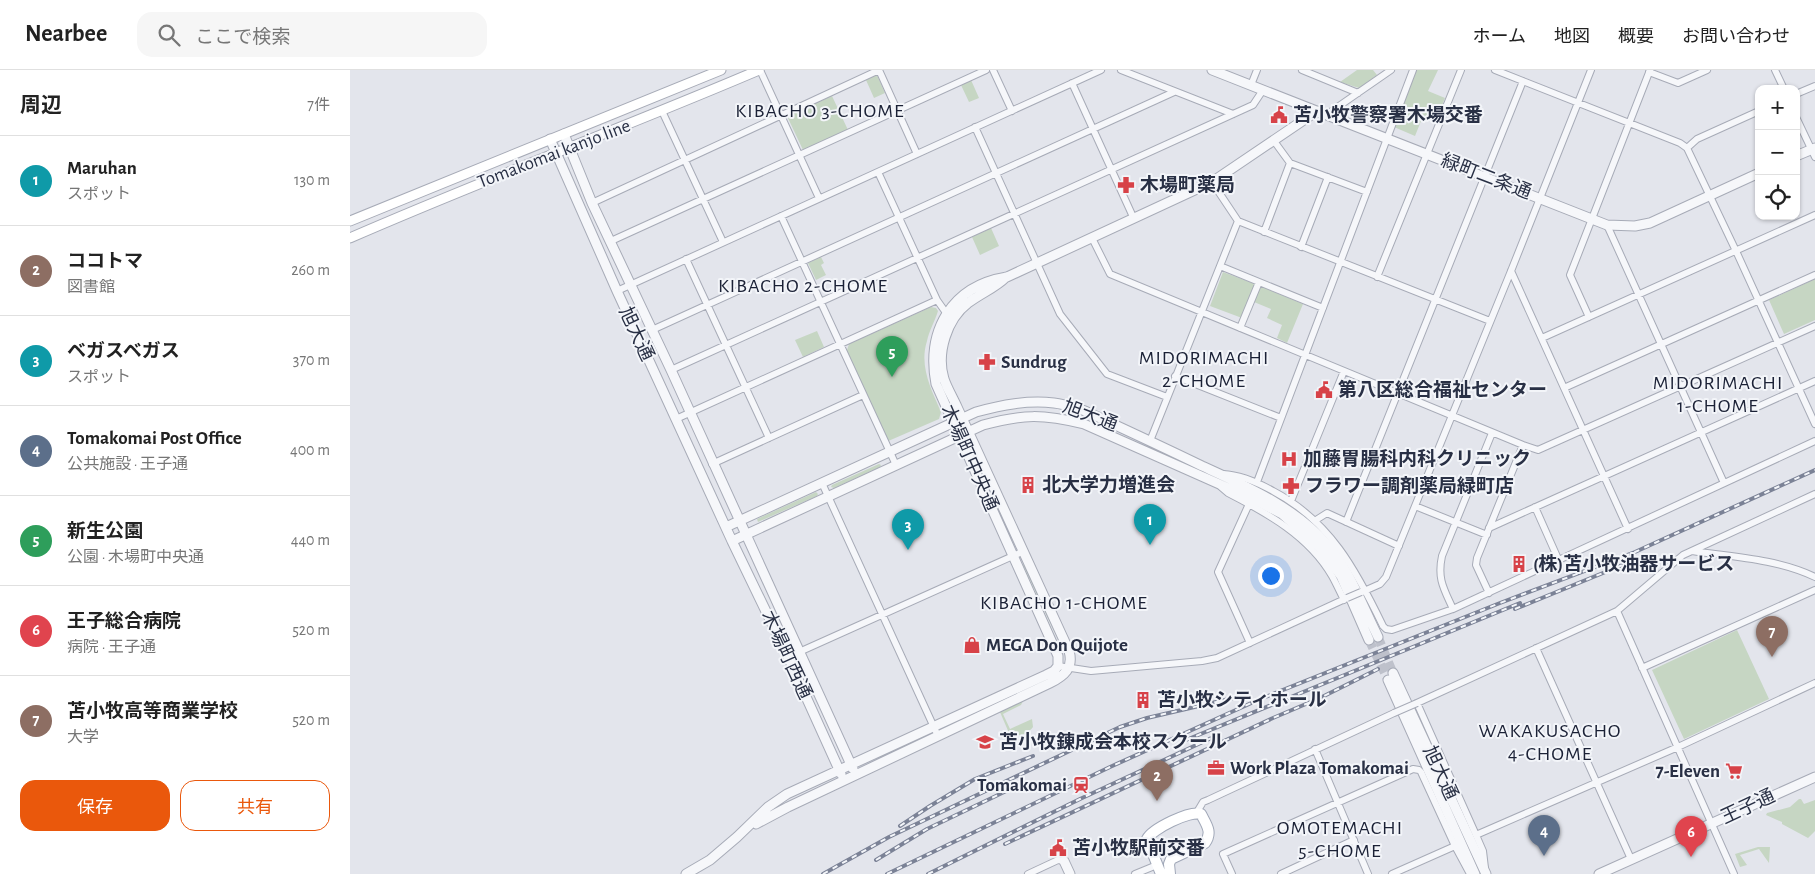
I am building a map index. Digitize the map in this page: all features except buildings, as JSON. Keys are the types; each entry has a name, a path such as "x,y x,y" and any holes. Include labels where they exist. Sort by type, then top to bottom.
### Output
{"main road":[{"name":"Tomakomai kanjo line","path":"350,221 721,70"},
{"name":"Tomakomai kanjo line","path":"350,238 760,70"},
{"path":"1159,869 1147,839 1149,835 1184,816 1197,812 1201,814 1210,832 1209,838 1205,843 1176,855 1171,859 1170,869"}],"street":[{"path":"760,70 819,198"},
{"path":"592,203 879,70 917,154"},
{"path":"611,241 986,70"},
{"path":"993,70 1012,110"},
{"path":"617,291 1100,70"},
{"path":"1121,70 1233,114"},
{"name":"緑町二条通","path":"1212,70 1607,225 1635,226 1650,223 1755,175"},
{"path":"1250,85 1257,70"},
{"path":"1302,70 1358,93"},
{"path":"1322,113 1358,93 1391,70"},
{"path":"1257,482 1413,70"},
{"path":"1377,277 1460,70"},
{"path":"1495,70 1680,143 1687,148 1736,250 1815,424"},
{"path":"686,874 710,860 768,807 787,794 1054,671 1058,666 1091,671 1202,662 1217,658 1380,584 1386,577 1512,271 1591,70"},
{"path":"1589,317 1570,275 1650,71 1678,83 1707,70"},
{"path":"1775,70 1782,85"},
{"path":"1346,522 1523,81"},
{"path":"1072,83 1134,218"},
{"path":"1800,92 1815,86"},
{"path":"671,370 1253,105 1262,90"},
{"path":"652,330 1174,92"},
{"path":"662,111 722,242"},
{"name":"木場町中央通","path":"1058,666 1058,656 936,384 932,367 933,351 938,331 949,316 982,293 996,287 1007,277 1212,182 1274,141 1322,113"},
{"path":"1687,148 1697,139 1755,113"},
{"path":"1800,125 1814,151 1800,155"},
{"path":"975,127 1060,314 1107,374 1167,397"},
{"name":"旭大通","path":"564,134 592,203 671,370 745,535"},
{"name":"旭大通","path":"550,139 617,291 732,540 968,431 1012,417 1034,415 1055,417 1084,424 1217,478"},
{"path":"1274,141 1290,163 1367,192"},
{"path":"1264,232 1290,163"},
{"path":"878,172 937,300 949,316"},
{"path":"1301,246 1328,177"},
{"path":"1212,182 1238,221 1490,322"},
{"path":"1542,338 1815,215"},
{"path":"781,216 896,465"},
{"path":"1150,441 1238,221"},
{"path":"1607,225 1724,483"},
{"path":"1092,238 1110,274 1534,449 1542,449 1584,431 1815,326"},
{"path":"686,259 768,438"},
{"path":"1220,266 1323,308"},
{"path":"1512,271 1628,529"},
{"path":"1564,388 1815,275"},
{"path":"1240,328 1259,282"},
{"path":"676,419 937,300"},
{"name":"木場町中央通","path":"949,316 942,366 944,379 1069,651 1071,661 1069,668"},
{"path":"1291,500 1344,371"},
{"path":"1176,376 1281,418"},
{"path":"1490,528 1815,381"},
{"path":"712,464 863,395"},
{"name":"旭大通","path":"726,527 976,412 1008,404 1056,403 1085,410 1150,441 1282,514 1320,548 1341,576 1374,639"},
{"path":"1453,609 1441,583 1439,570 1442,556 1492,432"},
{"path":"1346,599 1332,575 1314,552 1276,519 1228,493 1217,478 1235,475 1257,482 1291,500 1316,520 1346,558 1383,626 1386,629 1397,629 1453,609 1490,593 1815,441"},
{"path":"1490,593 1476,565 1477,558 1523,446"},
{"path":"822,483 938,736"},
{"path":"1197,812 1203,802 1617,611 1676,560 1691,551 1815,494"},
{"path":"1249,504 1218,572 1250,643"},
{"path":"1415,506 1487,535"},
{"path":"1535,507 1559,561"},
{"path":"1316,520 1328,513 1399,546"},
{"name":"木場町西通","path":"745,535 855,775"},
{"name":"木場町西通","path":"732,540 844,781"},
{"path":"788,657 1024,551"},
{"path":"1691,551 1764,560 1804,572 1815,578"},
{"path":"1642,668 1815,590"},
{"path":"1617,611 1734,874"},
{"path":"1536,648 1631,859"},
{"path":"745,830 782,810 1059,679 1069,668"},
{"name":"旭大通","path":"1475,874 1391,676 1485,873"},
{"path":"1476,835 1678,747 1815,683"},
{"path":"1417,703 1483,851 1485,873"},
{"path":"1315,749 1368,874"},
{"path":"1232,874 1223,854 1413,769 1419,770 1454,846 1470,874"},
{"name":"王子通","path":"1599,874 1815,777"},
{"path":"1281,874 1354,840"},
{"path":"1392,874 1454,846"},
{"path":"1028,874 1058,860 1064,861 1070,874"},
{"path":"1135,874 1159,869"}],"green space":[{"path":"1357,70 1373,70 1377,75 1359,88 1340,82"},
{"path":"1415,70 1438,70 1428,91 1445,98 1436,121 1423,116 1415,136 1394,127"},
{"path":"877,75 885,93 874,98 866,80"},
{"path":"971,80 979,98 969,102 961,85"},
{"path":"832,96 848,130 803,150 787,116"},
{"path":"991,228 999,246 980,255 972,237"},
{"path":"821,257 824,263 821,265 826,275 816,280 808,263"},
{"path":"1223,272 1255,284 1242,318 1210,306"},
{"path":"1815,279 1815,320 1784,334 1769,300"},
{"path":"1260,286 1303,304 1287,343 1277,338 1282,325 1267,318 1271,309 1254,302"},
{"path":"931,307 936,308 938,311 928,337 924,359 927,377 941,412 939,419 886,442 846,353 849,344"},
{"path":"817,331 824,347 803,357 795,340"},
{"path":"879,464 881,465 880,467 834,488 831,487 832,485"},
{"path":"816,492 817,496 758,522 757,519"},
{"path":"1025,564 1048,614 1063,651 1023,565"},
{"path":"1737,630 1769,699 1684,739 1652,670"},
{"path":"1023,701 1021,705 1003,714 1010,729 1032,719 1033,727 1028,732 1022,734 1015,735 1009,733 1000,712 1005,707"},
{"path":"1799,799 1804,804 1815,800 1815,831 1808,838 1782,824 1782,822 1766,815 1767,813 1790,807"},
{"path":"1758,847 1770,847 1769,863 1759,849 1740,855 1747,865 1740,867 1735,854"}],"tunnel":[{"path":"1378,637 1393,673"},
{"path":"1369,640 1388,680"}],"railway":[{"path":"887,874 1110,767 1258,700 1500,603 1635,552 1815,470"},
{"path":"1515,609 1642,557"},
{"path":"1186,740 1520,603"},
{"path":"1005,844 1273,718 1320,698 1378,669"},
{"path":"823,874 889,837 1120,727 1147,718 1242,696"},
{"path":"928,874 1080,799 1220,734"},
{"path":"900,826 975,779 1033,756"},
{"path":"876,860 927,829 1025,782"}],"place":[{"name":"苫小牧警察署木場交番","path":"1279,115"},
{"name":"木場町薬局","path":"1126,185"},
{"name":"Sundrug","path":"987,362"},
{"name":"新生公園","path":"892,377"},
{"name":"第八区総合福祉センター","path":"1324,390"},
{"name":"加藤胃腸科内科クリニック","path":"1289,459"},
{"name":"北大学力増進会","path":"1028,485"},
{"name":"フラワー調剤薬局緑町店","path":"1291,486"},
{"name":"Maruhan","path":"1150,545"},
{"name":"ベガスベガス","path":"908,550"},
{"name":"(株)苫小牧油器サービス","path":"1519,564"},
{"name":"MEGA Don Quijote","path":"972,645"},
{"name":"苫小牧高等商業学校","path":"1772,657"},
{"name":"苫小牧シティホール","path":"1143,700"},
{"name":"苫小牧錬成会本校スクール","path":"985,742"},
{"name":"Work Plaza Tomakomai","path":"1216,768"},
{"name":"7-Eleven","path":"1734,771"},
{"name":"Tomakomai","path":"1081,785"},
{"name":"ココトマ","path":"1157,801"},
{"name":"苫小牧駅前交番","path":"1058,848"},
{"name":"Tomakomai Post Office","path":"1544,856"},
{"name":"王子総合病院","path":"1691,857"}],"district":[{"name":"KIBACHO 3-CHOME","path":"820,111"},
{"name":"KIBACHO 2-CHOME","path":"803,286"},
{"name":"MIDORIMACHI 2-CHOME","path":"1204,370"},
{"name":"MIDORIMACHI 1-CHOME","path":"1718,394"},
{"name":"KIBACHO 1-CHOME","path":"1064,603"},
{"name":"WAKAKUSACHO 4-CHOME","path":"1550,742"},
{"name":"OMOTEMACHI 5-CHOME","path":"1340,840"}]}
